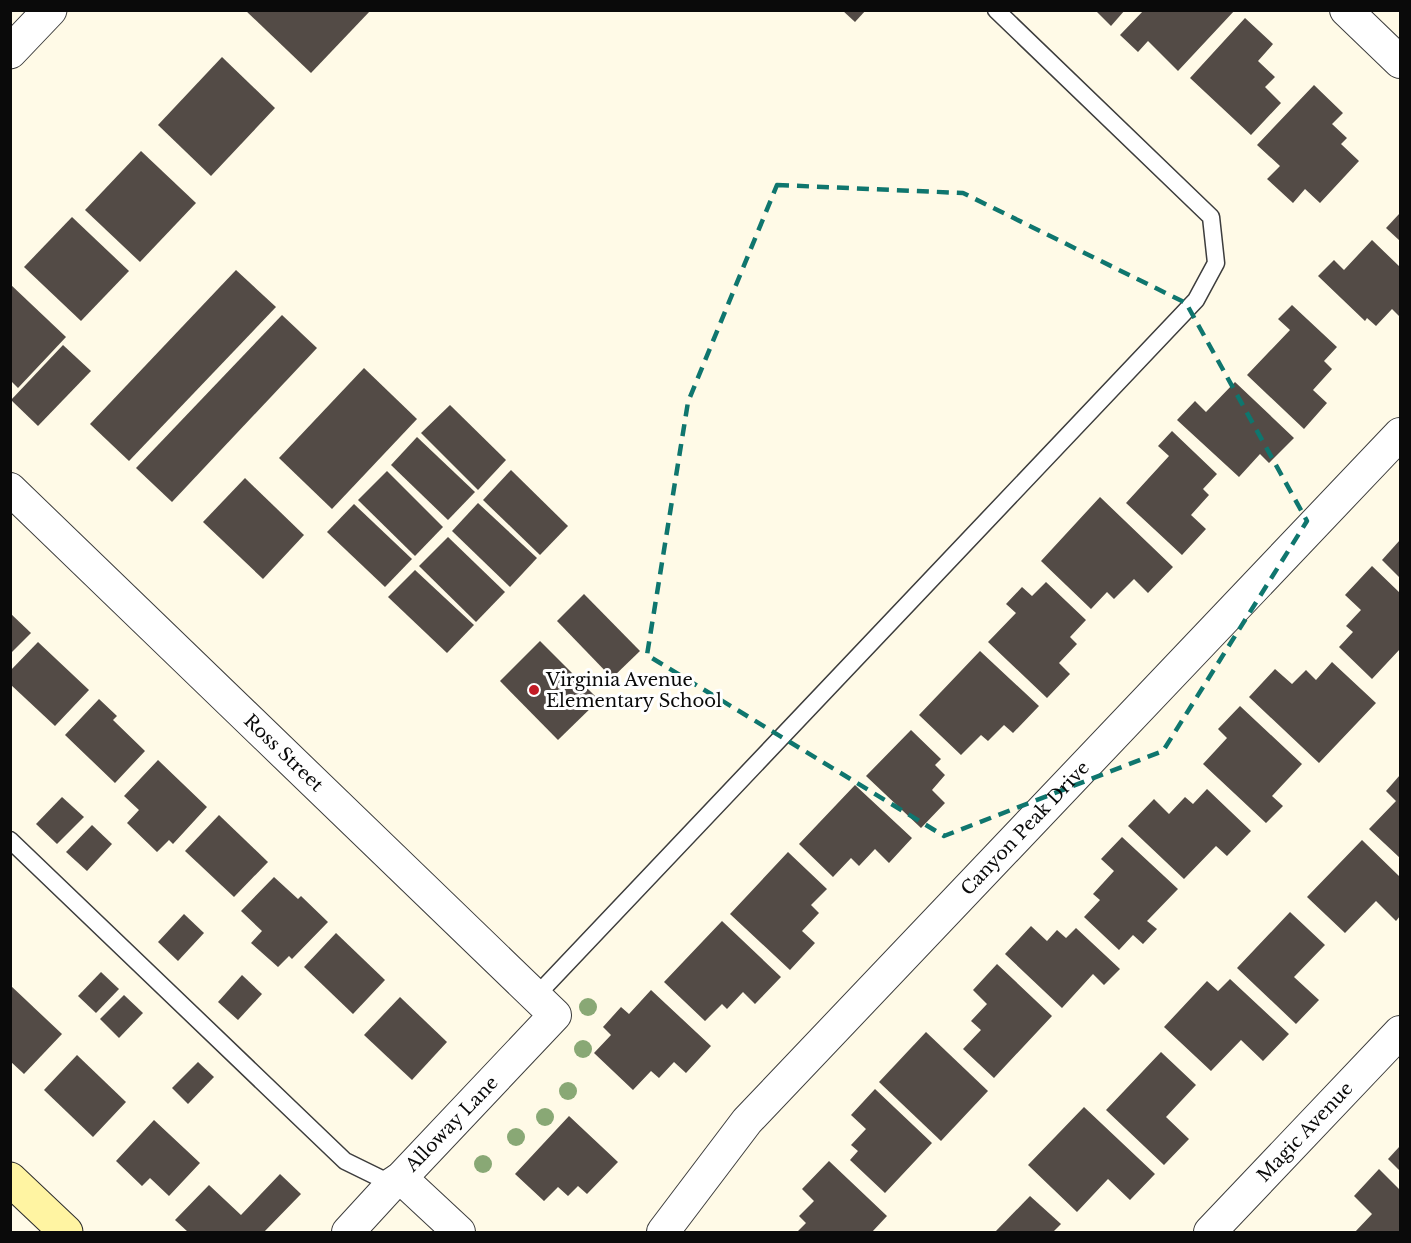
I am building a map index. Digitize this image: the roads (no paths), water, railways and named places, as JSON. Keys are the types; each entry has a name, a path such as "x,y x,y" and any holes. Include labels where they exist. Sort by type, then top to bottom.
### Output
{"main road":[{"path":"10,1179 66,1233"}],"street":[{"path":"10,52 50,10"},
{"path":"1346,10 1397,51"},
{"name":"Canyon Peak Drive","path":"663,1233 747,1121 1401,434"},
{"name":"Ross Street","path":"10,489 545,1006"},
{"name":"Alloway Lane","path":"348,1233 397,1181 545,1006"},
{"name":"Magic Avenue","path":"1210,1233 1401,1032"},
{"path":"397,1181 459,1233"}],"lane":[{"path":"545,1006 1196,300 1216,263 1211,217 996,10"},
{"path":"10,840 345,1161 397,1181"}],"place":[{"name":"Virginia Avenue Elementary School","path":"534,690"}]}
